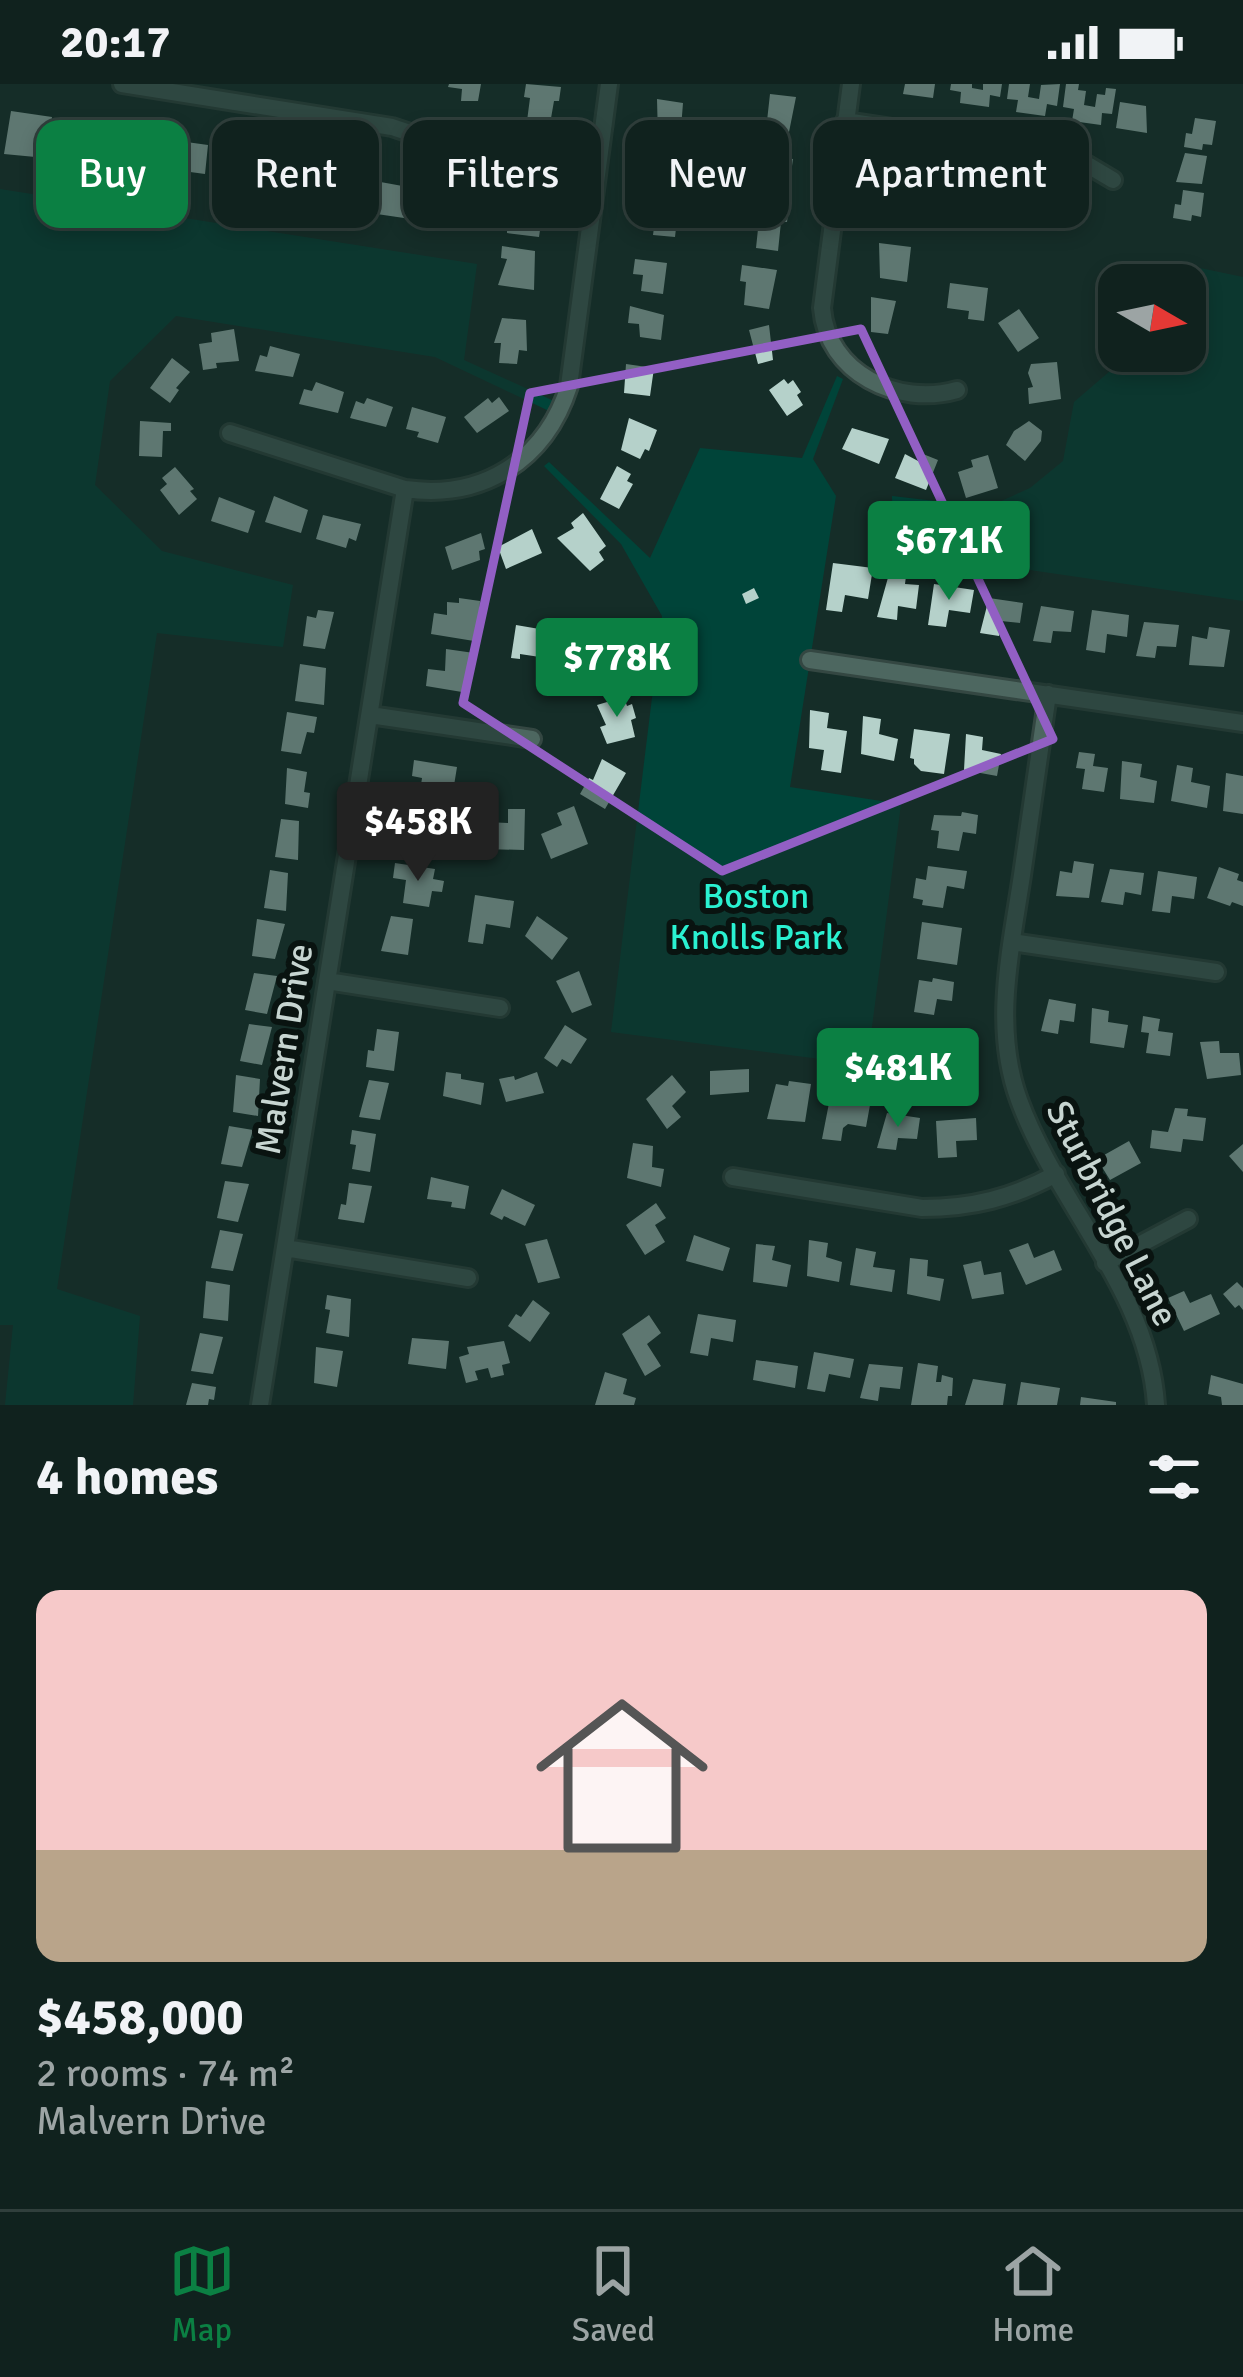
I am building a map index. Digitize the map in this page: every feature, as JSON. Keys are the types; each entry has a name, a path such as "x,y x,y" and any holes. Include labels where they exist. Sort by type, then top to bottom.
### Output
{"street":[{"path":"122,84 403,131"},
{"path":"601,141 609,84"},
{"path":"845,120 851,84"},
{"path":"1089,165 1113,180"},
{"path":"230,434 405,489 448,492 492,480 528,456 555,422 572,372 590,228"},
{"path":"832,228 822,308 827,339 845,365 869,380 922,395 957,390"},
{"name":"Malvern Drive","path":"260,1405 405,489"},
{"path":"810,659 1243,723"},
{"name":"Sturbridge Lane","path":"1048,694 1005,999 1009,1062 1030,1126 1145,1345 1156,1405"},
{"path":"370,715 532,739"},
{"path":"1012,942 1216,972"},
{"path":"327,981 500,1008"},
{"path":"733,1178 922,1208 950,1208 1003,1198 1056,1174"},
{"path":"1106,1263 1188,1219"},
{"path":"285,1248 468,1277"}],"highlighted area":[{"path":"861,329 1053,739 722,871 463,703 530,393"}],"green space":[{"path":"0,189 36,195 36,228 188,228 188,219 212,222 212,228 248,228 477,264 464,360 554,401 549,411 435,357 176,316 110,381 95,485 162,551 293,585 283,647 157,633 57,1289 140,1316 133,1405 5,1405 13,1325 0,1325"},
{"path":"1206,269 1243,277 1243,601 893,550 892,496 988,507 1030,488 1063,461 1074,402 1109,372 1206,372"},
{"name":"Boston Knolls Park","path":"837,376 843,379 813,459 836,496 790,787 901,804 867,1065 611,1032 662,616 621,544 544,466 549,462 650,558 700,448 802,458"}],"building":[{"path":"449,84 481,84 478,101 461,101 462,89"},
{"path":"526,84 561,87 551,120 527,120 530,98 524,97"},
{"path":"905,84 935,84 933,98 903,94"},
{"path":"951,84 972,84 983,90 983,84 1002,84 1000,97 990,95 989,107 960,103 961,92 950,90"},
{"path":"1009,84 1030,84 1028,97 1039,99 1041,85 1060,84 1057,106 1047,104 1045,116 1016,112 1018,100 1007,99"},
{"path":"1066,84 1079,84 1078,90 1086,91 1084,105 1095,107 1097,94 1116,89 1112,114 1102,113 1101,125 1072,120 1074,109 1063,107"},
{"path":"770,94 796,97 789,132 789,120 767,120"},
{"path":"657,99 683,103 682,120 658,120"},
{"path":"1120,102 1146,106 1147,133 1116,128"},
{"path":"11,111 52,117 36,120 36,157 4,154"},
{"path":"1195,118 1216,121 1212,145 1203,144 1202,150 1184,147"},
{"path":"188,142 208,145 205,174 188,172"},
{"path":"1185,153 1207,156 1202,184 1176,182"},
{"path":"379,182 403,186 403,218 379,214"},
{"path":"1183,190 1204,193 1201,217 1192,215 1191,221 1173,218"},
{"path":"507,228 540,228 539,237 507,233"},
{"path":"654,228 676,228 675,237 653,235"},
{"path":"758,228 780,228 778,251 756,248"},
{"path":"879,243 911,247 907,282 880,278"},
{"path":"502,246 535,251 534,290 498,285 507,259 501,258"},
{"path":"635,259 667,263 663,294 641,291 643,275 633,274"},
{"path":"742,265 777,270 769,309 744,305"},
{"path":"950,283 988,288 984,321 968,319 969,311 947,308"},
{"path":"871,297 896,301 888,334 871,332"},
{"path":"630,306 664,315 661,340 640,337 639,324 628,323"},
{"path":"1019,309 1039,338 1018,352 998,323"},
{"path":"502,318 526,320 527,351 519,350 517,364 499,363 501,343 494,343"},
{"path":"769,325 773,360 758,364 749,330"},
{"path":"234,329 239,361 216,363 217,368 203,370 199,344 212,342 211,333"},
{"path":"270,346 300,354 293,377 255,371 260,355 267,357"},
{"path":"172,358 190,372 170,403 150,388"},
{"path":"1057,362 1061,399 1029,404 1031,364"},
{"path":"626,364 654,368 650,396 624,393"},
{"path":"784,379 788,384 793,380 803,405 787,416 769,390"},
{"path":"316,382 344,392 338,413 299,404 304,389 312,391"},
{"path":"499,397 509,411 477,433 464,417 488,398 492,403"},
{"path":"367,398 393,407 386,427 350,418 356,401 364,404"},
{"path":"412,407 446,417 438,443 406,429"},
{"path":"629,418 657,430 649,451 645,449 640,459 621,450"},
{"path":"140,421 171,423 171,431 163,431 162,457 139,456"},
{"path":"1029,421 1042,431 1041,441 1025,461 1006,445 1014,431"},
{"path":"852,428 889,439 879,464 842,449"},
{"path":"905,454 920,462 923,454 938,460 926,490 895,478"},
{"path":"988,455 998,488 966,498 958,472 973,467 971,460"},
{"path":"617,466 631,474 627,481 633,484 619,509 600,499"},
{"path":"175,467 197,499 179,515 160,490 167,484 162,478"},
{"path":"274,496 308,510 301,533 265,522"},
{"path":"219,497 255,511 248,533 211,521"},
{"path":"583,513 606,546 599,552 604,560 590,571 557,538 574,528 571,523"},
{"path":"323,515 361,524 356,541 349,538 346,548 316,539"},
{"path":"532,529 542,553 506,569 498,547"},
{"path":"481,533 485,549 479,551 480,560 452,570 445,547"},
{"path":"833,563 873,568 868,599 845,595 842,612 826,610"},
{"path":"889,574 906,576 905,584 919,585 916,609 898,606 897,620 877,617"},
{"path":"934,584 974,590 970,613 949,610 946,627 928,625"},
{"path":"754,588 759,598 746,604 742,594"},
{"path":"459,598 480,601 474,641 431,634 434,613 447,615 447,602 459,603"},
{"path":"989,598 1023,603 1020,623 1001,621 999,636 980,633"},
{"path":"1041,606 1074,611 1071,632 1053,631 1051,643 1033,641"},
{"path":"318,610 334,612 325,649 303,646 307,616 316,618"},
{"path":"1092,610 1129,615 1127,637 1107,634 1105,653 1086,650"},
{"path":"1144,622 1179,625 1176,647 1157,646 1155,658 1136,656"},
{"path":"516,625 557,632 553,659 520,654 520,659 511,658"},
{"path":"1209,627 1230,630 1224,667 1189,665 1192,636 1207,639"},
{"path":"573,638 612,666 598,686 577,676 574,679 561,669 571,655 565,650"},
{"path":"446,649 474,653 468,693 426,686 428,669 445,671"},
{"path":"300,664 326,668 324,705 295,701"},
{"path":"624,697 636,718 631,720 635,737 607,744 600,727 606,725 597,705"},
{"path":"810,710 829,713 827,728 847,731 841,773 821,770 824,750 809,748"},
{"path":"287,712 317,717 301,754 281,751"},
{"path":"863,716 881,719 879,734 898,739 894,761 861,754"},
{"path":"914,729 950,734 944,774 921,771 910,758"},
{"path":"966,734 983,737 982,750 1001,754 997,776 964,770"},
{"path":"1079,752 1095,754 1093,766 1108,768 1104,792 1082,789 1085,769 1076,768"},
{"path":"602,759 626,773 605,809 580,794"},
{"path":"414,760 457,767 451,804 419,799 422,778 412,776"},
{"path":"1122,761 1142,764 1140,777 1157,781 1154,803 1120,799"},
{"path":"1177,765 1193,768 1191,782 1210,786 1207,808 1171,801"},
{"path":"287,768 307,772 308,808 285,804"},
{"path":"1226,773 1243,776 1243,814 1223,811"},
{"path":"574,806 588,844 551,859 541,834 562,825 557,813"},
{"path":"508,809 525,809 524,850 485,849 485,822 508,823"},
{"path":"405,810 429,814 421,854 396,850"},
{"path":"962,812 978,815 976,834 963,832 959,851 937,848 939,831 931,830 934,815 961,816"},
{"path":"281,819 299,821 298,860 275,857"},
{"path":"1074,861 1094,864 1089,898 1056,896 1060,871 1072,873"},
{"path":"395,863 435,869 433,879 444,881 442,892 432,891 429,907 403,903 406,880 393,878"},
{"path":"928,866 967,871 964,889 947,886 943,908 922,905 923,900 913,898 916,878 926,880"},
{"path":"1219,867 1239,874 1243,906 1207,898"},
{"path":"1110,869 1144,873 1141,895 1125,892 1123,905 1101,902"},
{"path":"270,870 288,873 286,911 264,908"},
{"path":"1158,871 1197,877 1194,899 1172,896 1170,913 1152,911"},
{"path":"475,895 514,901 510,928 486,924 483,944 468,942"},
{"path":"391,916 413,919 408,955 381,951"},
{"path":"537,916 568,938 552,960 525,936"},
{"path":"257,919 285,924 275,959 252,956"},
{"path":"922,922 962,928 957,965 917,959"},
{"path":"579,971 592,1005 572,1013 556,981"},
{"path":"254,973 277,976 267,1014 245,1010"},
{"path":"933,978 954,982 952,1001 937,999 934,1015 914,1012 919,980 932,982"},
{"path":"1049,999 1076,1004 1074,1022 1060,1020 1058,1034 1041,1031"},
{"path":"1092,1008 1109,1011 1108,1022 1128,1025 1124,1048 1090,1043"},
{"path":"1143,1016 1160,1019 1158,1031 1173,1033 1170,1056 1146,1053 1149,1033 1141,1032"},
{"path":"249,1024 272,1027 262,1065 240,1061"},
{"path":"565,1025 587,1039 571,1064 562,1059 557,1067 544,1058"},
{"path":"912,1028 952,1034 949,1052 932,1049 929,1072 906,1069"},
{"path":"377,1029 399,1032 394,1071 366,1067"},
{"path":"1219,1041 1220,1053 1239,1053 1241,1075 1207,1079 1200,1042"},
{"path":"749,1069 749,1092 710,1095 710,1071"},
{"path":"446,1072 484,1083 481,1105 443,1096"},
{"path":"537,1072 544,1093 506,1102 499,1079 514,1076 515,1080"},
{"path":"236,1075 260,1079 258,1116 233,1112"},
{"path":"672,1075 686,1092 672,1106 681,1117 667,1129 646,1099"},
{"path":"369,1080 389,1083 380,1120 359,1117"},
{"path":"789,1081 811,1084 805,1122 767,1119 776,1084 788,1086"},
{"path":"853,1091 872,1094 866,1127 848,1124 841,1141 822,1139 830,1098 851,1102"},
{"path":"1175,1108 1188,1109 1187,1116 1206,1118 1203,1141 1183,1139 1181,1152 1150,1148 1152,1130 1168,1132"},
{"path":"887,1113 920,1118 917,1139 898,1138 896,1150 877,1148"},
{"path":"976,1118 977,1140 956,1141 957,1157 938,1158 936,1121"},
{"path":"229,1126 253,1130 242,1167 221,1164"},
{"path":"352,1130 376,1134 370,1172 352,1169 356,1145 350,1144"},
{"path":"1129,1141 1141,1163 1110,1180 1097,1159"},
{"path":"633,1143 653,1146 652,1167 664,1169 661,1187 627,1178"},
{"path":"1243,1144 1243,1172 1229,1156"},
{"path":"431,1177 469,1186 465,1209 427,1199"},
{"path":"225,1181 249,1184 238,1222 217,1218"},
{"path":"349,1183 372,1186 364,1223 338,1219"},
{"path":"502,1189 535,1205 525,1226 490,1214"},
{"path":"656,1203 666,1218 655,1225 665,1242 645,1255 626,1225"},
{"path":"220,1230 243,1234 233,1271 211,1268"},
{"path":"694,1235 730,1248 723,1271 686,1261"},
{"path":"547,1239 560,1278 538,1283 525,1244"},
{"path":"809,1240 828,1243 826,1257 842,1262 839,1282 807,1276"},
{"path":"1028,1243 1034,1258 1054,1250 1062,1270 1026,1285 1009,1250"},
{"path":"756,1244 775,1246 772,1260 791,1265 787,1287 753,1282"},
{"path":"856,1248 876,1252 873,1267 895,1270 892,1292 850,1285"},
{"path":"910,1258 928,1260 927,1276 944,1279 940,1301 907,1294"},
{"path":"981,1261 984,1275 1001,1272 1004,1294 972,1299 963,1265"},
{"path":"206,1281 230,1285 228,1321 203,1318"},
{"path":"1237,1282 1243,1288 1243,1310 1223,1294"},
{"path":"1184,1291 1190,1303 1211,1294 1220,1314 1184,1331 1168,1298"},
{"path":"327,1295 351,1299 349,1337 326,1333"},
{"path":"533,1300 550,1313 530,1342 508,1326"},
{"path":"698,1314 736,1320 733,1342 711,1338 708,1356 690,1353"},
{"path":"649,1315 661,1333 647,1344 661,1366 645,1376 622,1334"},
{"path":"200,1333 223,1337 213,1374 191,1371"},
{"path":"412,1338 449,1341 446,1369 408,1364"},
{"path":"504,1341 510,1363 502,1365 504,1375 491,1378 488,1368 475,1371 478,1380 466,1383 459,1357 469,1354 467,1347"},
{"path":"316,1347 343,1351 337,1387 314,1383"},
{"path":"814,1352 854,1359 850,1378 829,1374 825,1392 807,1389"},
{"path":"756,1360 798,1366 795,1388 753,1380"},
{"path":"918,1363 938,1366 936,1382 941,1382 942,1375 953,1378 947,1405 911,1405"},
{"path":"869,1364 903,1367 900,1389 880,1387 878,1401 860,1398"},
{"path":"605,1372 627,1379 623,1394 636,1398 634,1405 595,1405"},
{"path":"1211,1375 1243,1384 1243,1405 1222,1405 1221,1397 1208,1394"},
{"path":"973,1379 1006,1384 1003,1405 965,1405"},
{"path":"1021,1382 1060,1388 1057,1405 1017,1405"},
{"path":"192,1383 216,1387 214,1400 209,1399 208,1405 186,1405"},
{"path":"1081,1397 1116,1402 1116,1405 1080,1405"}]}
